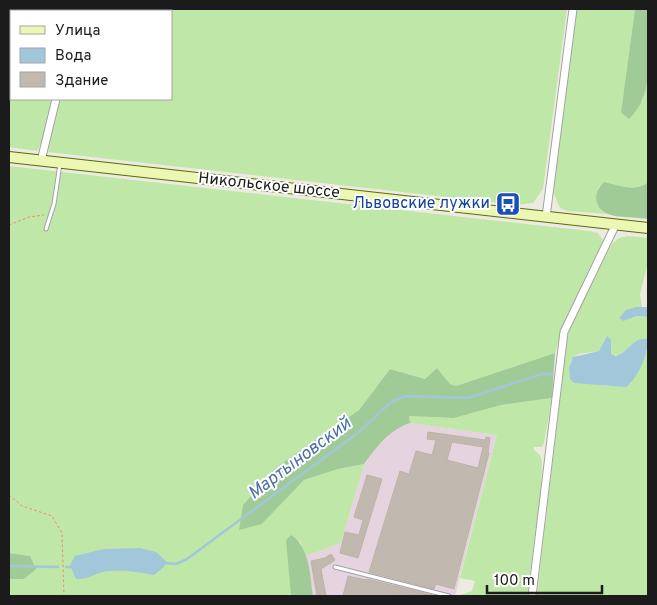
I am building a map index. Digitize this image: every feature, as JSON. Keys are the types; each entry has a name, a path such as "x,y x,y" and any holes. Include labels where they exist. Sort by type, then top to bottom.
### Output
{"main road":[{"name":"Никольское шоссе","path":"9,157 648,228"}],"street":[{"path":"546,217 572,9"},
{"path":"41,161 56,100"},
{"path":"532,596 564,332 616,224"}],"lane":[{"path":"46,229 60,163"},
{"path":"335,567 449,596"}],"path":[{"path":"9,225 29,216 50,215"},
{"path":"9,495 22,506 52,516 62,533 64,596"}],"shaded area":[{"path":"410,423 497,435 455,596 313,596 306,556 341,543 364,464 377,447 399,426"}],"green space":[{"path":"9,9 61,9 10,10 10,100 52,100 43,140 37,151 9,147"},
{"path":"567,9 543,189 533,203 516,205 48,152 59,100 172,100 172,10 67,10"},
{"path":"577,9 635,9 621,112 642,101 648,78 648,182 632,188 604,182 598,188 597,204 608,214 567,211 560,208 553,192"},
{"path":"635,9 648,9 649,67 644,96 638,108 629,119 621,112"},
{"path":"9,166 589,231 598,233 604,242 565,321 555,353 456,386 450,384 437,368 425,379 390,369 359,410 274,469 243,505 262,524 304,480 338,469 364,464 341,543 306,556 300,541 288,555 291,596 11,596 9,594 9,579 24,579 30,556 9,553"},
{"path":"604,182 632,188 648,182 648,219 617,216 603,211 597,203 596,195"},
{"path":"628,236 648,238 648,263 640,294 642,308 626,310 628,319 637,316 648,317 648,339 638,342 625,352 616,355 611,354 610,340 607,337 599,351 578,354 570,362 579,383 584,382 608,386 630,384 648,349 648,596 537,596 568,330 612,244 619,238"},
{"path":"555,353 552,398 501,405 454,418 409,416 410,423 390,434 364,464 338,469 304,480 262,524 239,530 243,505 274,469 359,410 390,369 425,379 437,368 450,384 456,386"},
{"path":"552,398 544,443 542,447 534,447 542,461 541,488 527,596 458,596 472,591 475,581 460,578 497,435 410,423 409,416 454,418 501,405"},
{"path":"291,535 297,540 306,554 313,596 291,596 286,540"},
{"path":"9,553 30,556 36,569 24,579 9,579"}],"water":[{"path":"636,307 648,307 648,317 637,316 623,321 619,318 626,310"},
{"path":"607,336 611,340 611,354 616,356 638,340 648,339 648,345 639,371 631,383 626,387 574,383 570,379 569,368 573,357 599,351"},
{"path":"140,548 156,552 166,561 164,567 154,575 110,571 76,579 70,565 75,556 104,549"}],"building":[{"path":"428,432 485,440 486,437 490,438 489,453 454,589 436,584 434,589 369,572 400,471 409,474 416,451 432,455 436,440 427,439","holes":["452,442 483,447 478,468 447,460"]},
{"path":"367,475 382,479 358,558 340,553 345,532 359,535 363,520 354,517"},
{"path":"331,554 335,560 321,569 326,596 317,596 311,561 325,558"},
{"path":"348,576 367,579 432,595 343,596"}],"waterway":[{"name":"Мартыновский","path":"163,563 176,564 187,559 359,432 391,402 406,396 468,398 542,374 552,374"},
{"name":"Мартыновский","path":"9,566 58,567"},
{"name":"Мартыновский","path":"66,567 73,567"}],"place":[{"name":"Львовские лужки","path":"508,204"}]}
